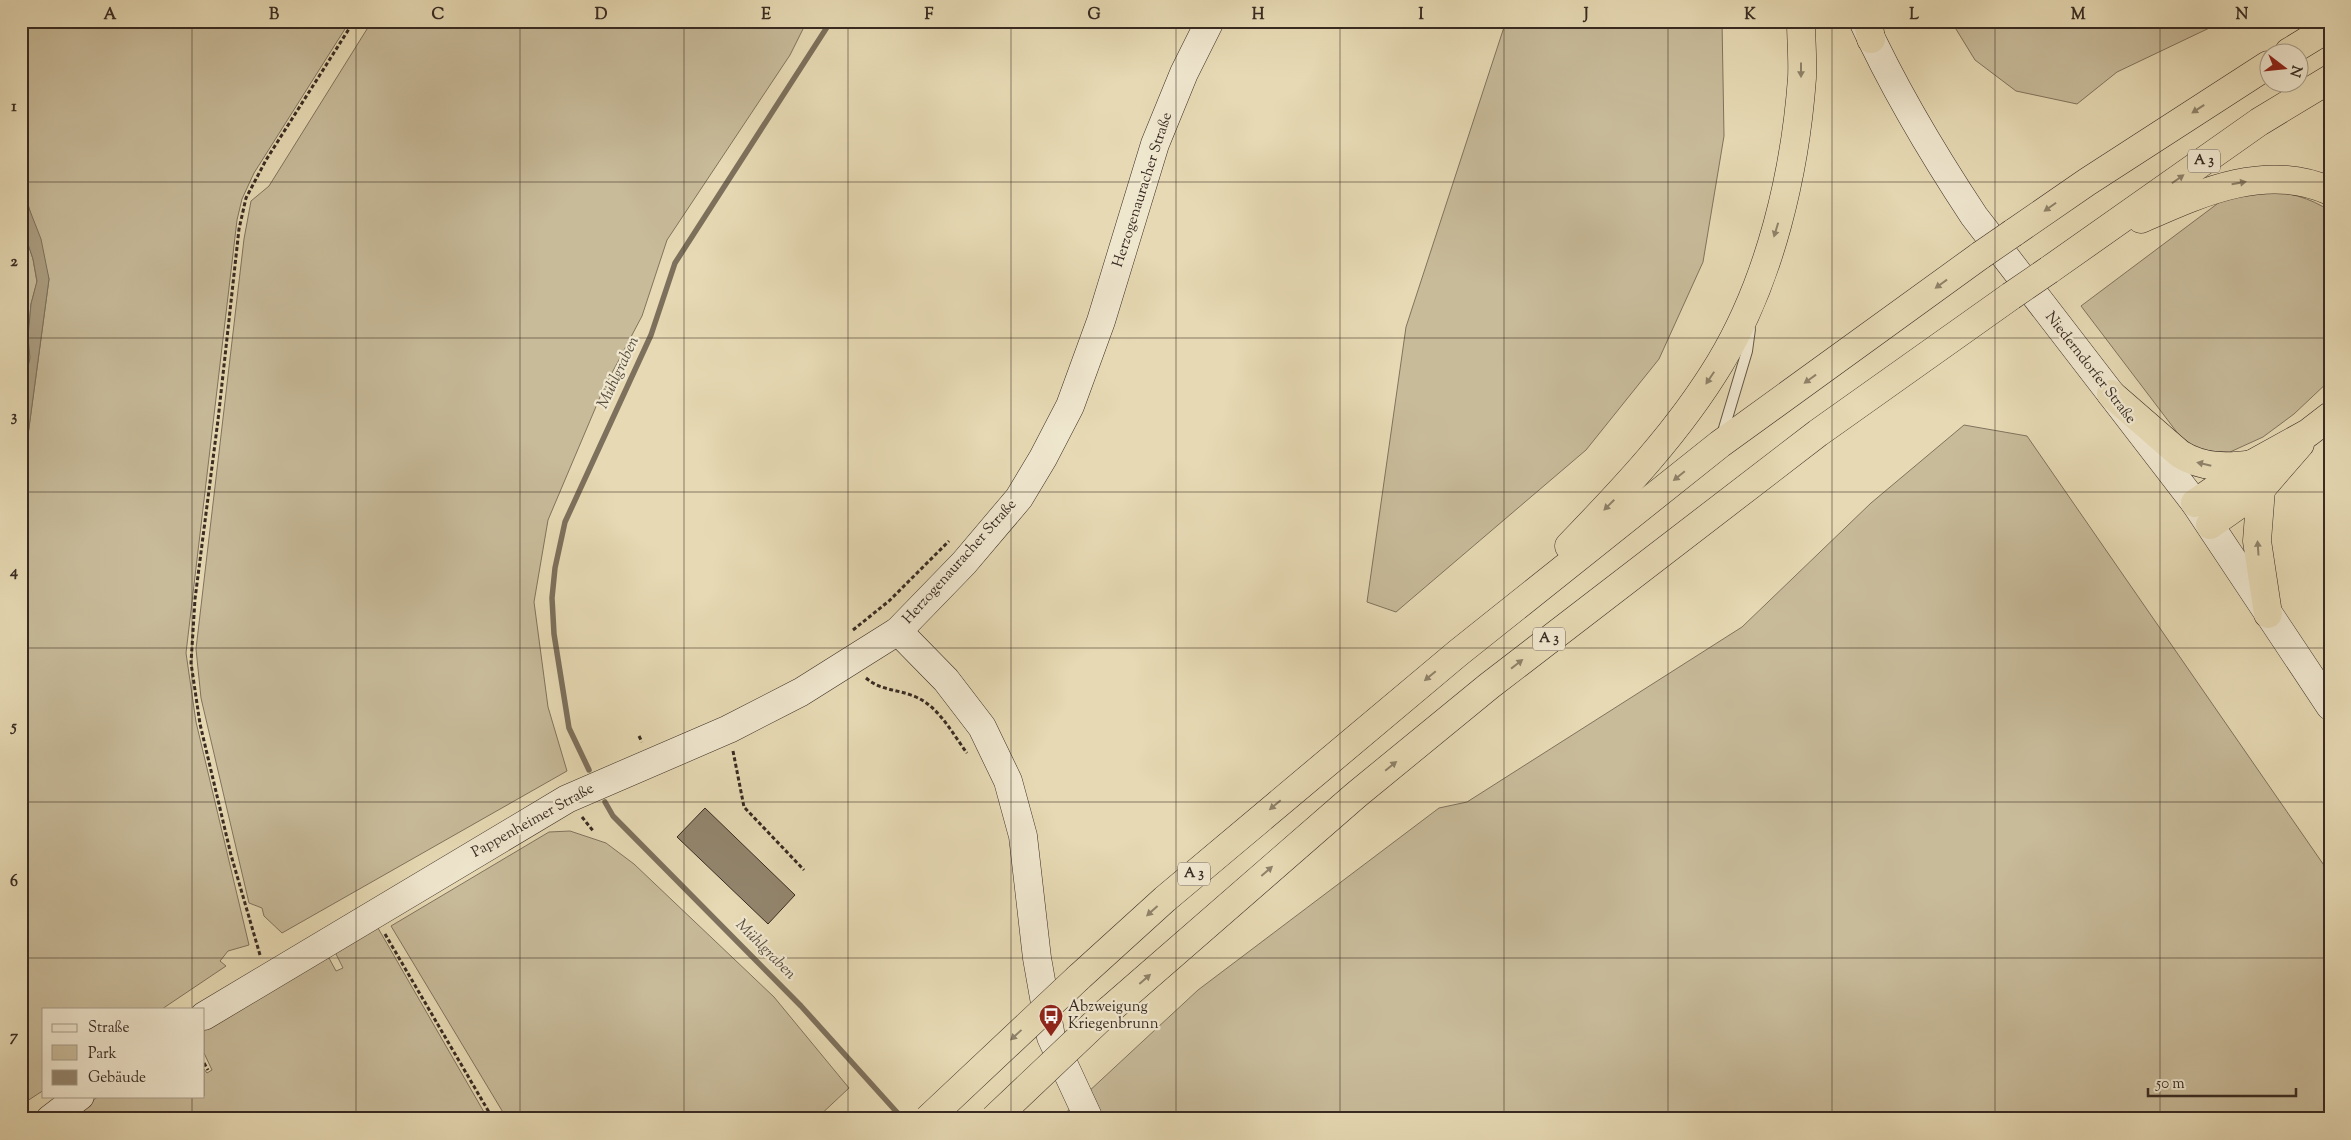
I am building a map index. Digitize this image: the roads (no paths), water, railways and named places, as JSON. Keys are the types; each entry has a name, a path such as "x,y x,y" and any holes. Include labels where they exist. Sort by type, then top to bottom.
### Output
{"highway":[{"path":"1458,653 1613,500 1679,423 1721,362 1755,290 1777,228 1794,151 1802,76 1800,21"},
{"path":"2305,42 2330,27"},
{"name":"A 3","path":"928,1119 1078,978 1173,893 1458,653 1720,444 1981,255 2087,182 2258,71"},
{"name":"A 3","path":"994,1119 1108,1011 1356,795 1489,686 1818,433 2259,122 2330,79"},
{"path":"2081,247 2192,196 2227,186 2276,178 2295,180 2330,191"},
{"path":"2110,394 2180,454 2191,461 2231,468 2256,477"},
{"path":"2210,525 2256,477 2330,416"},
{"path":"2195,503 2256,477"},
{"path":"2256,477 2257,541 2268,614"}],"street":[{"name":"Herzogenauracher Straße","path":"1088,1119 1051,1036 1037,958 1023,836 1008,781 982,727 946,680 898,631 964,563 1019,498 1043,458 1070,406 1102,320 1156,144 1184,73 1210,21"},
{"name":"Niederndorfer Straße","path":"1867,27 1900,96 1944,172 1974,216 2195,503 2330,706"},
{"name":"Pappenheimer Straße","path":"205,1015 266,977 567,799 729,729 801,692 898,631"},
{"path":"50,1119 77,1098"}],"lane":[{"path":"1720,444 1747,351 1755,290"}],"waterway":[{"name":"Mühlgraben","path":"589,770 569,728 554,634 552,598 555,568 565,522 651,335 675,263 831,21"},
{"name":"Mühlgraben","path":"605,802 613,816 801,1006 903,1119"}],"place":[{"name":"Abzweigung Kriegenbrunn","path":"1051,1037"}]}
